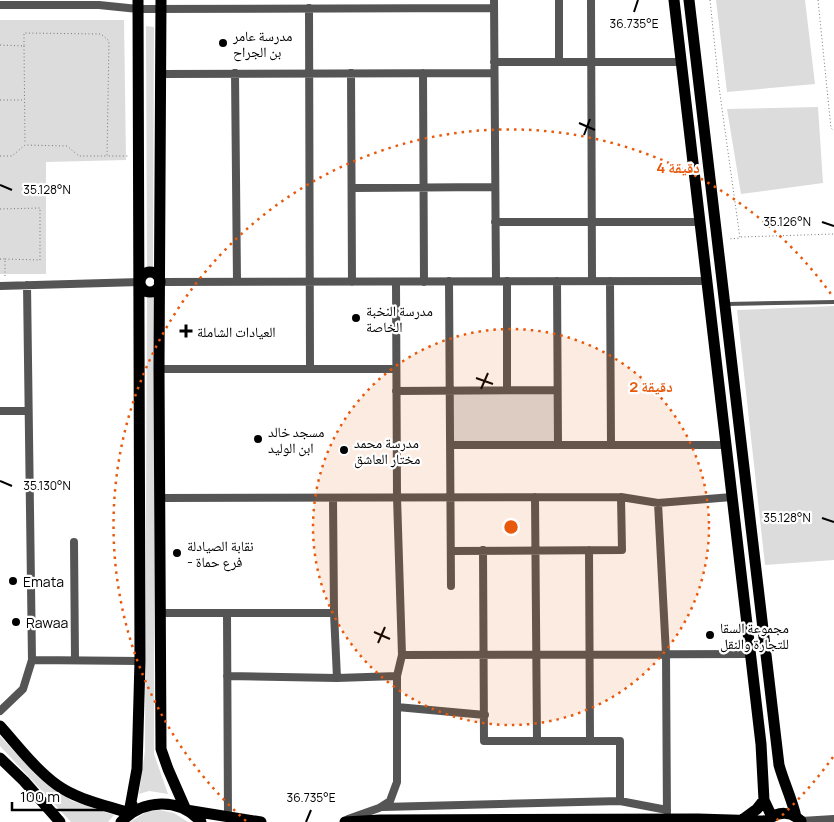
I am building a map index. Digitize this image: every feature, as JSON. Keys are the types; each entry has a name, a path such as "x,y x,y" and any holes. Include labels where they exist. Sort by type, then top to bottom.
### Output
{"main road":[{"path":"674,0 761,744 764,800 769,820"},
{"path":"689,0 779,765 784,783 800,820"},
{"path":"129,813 137,769 140,661 138,4"},
{"path":"161,4 159,369 161,749 186,810 201,822"},
{"path":"140,282 143,275 150,272 157,275 160,282"},
{"path":"0,726 32,762 56,785 80,798 129,813"},
{"path":"0,758 24,781 60,822"},
{"path":"742,820 757,809 764,800"},
{"path":"121,822 129,813 142,806 157,803 172,804 186,810 261,822"},
{"path":"344,822 667,815 769,820 784,813 800,820"}],"street":[{"path":"559,0 559,62"},
{"path":"591,0 592,281"},
{"path":"0,5 38,2 99,2 308,8 320,4 494,4 496,281"},
{"path":"308,8 310,369"},
{"path":"494,62 681,62"},
{"path":"351,73 352,282"},
{"path":"423,73 424,282"},
{"path":"160,74 494,73"},
{"path":"235,74 237,282"},
{"path":"352,188 495,187"},
{"path":"495,222 700,222"},
{"path":"507,281 508,390"},
{"path":"557,281 558,445"},
{"path":"610,281 611,445"},
{"path":"160,282 707,281"},
{"path":"2,286 140,282"},
{"path":"340,822 390,802 397,782 397,676 402,655 397,497 396,282"},
{"path":"449,282 451,586"},
{"path":"0,711 23,689 32,660 27,286"},
{"path":"159,369 396,368"},
{"path":"396,391 557,390"},
{"path":"0,411 28,411"},
{"path":"450,446 726,445"},
{"path":"535,497 537,741"},
{"path":"160,498 622,497 658,503 732,497"},
{"path":"451,550 622,550 622,497"},
{"path":"333,498 334,613 337,678"},
{"path":"379,808 620,802 667,815 666,654 658,503"},
{"path":"74,542 75,660"},
{"path":"483,550 484,741 620,740 620,802"},
{"path":"589,550 590,740"},
{"path":"227,613 228,817"},
{"path":"160,614 334,613"},
{"path":"402,655 750,654"},
{"path":"32,660 140,661"},
{"path":"227,676 337,678 397,676"},
{"path":"397,707 485,715"},
{"path":"800,820 834,819"}],"lane":[{"path":"724,304 834,302"}],"path":[{"path":"710,0 719,87 740,238"},
{"path":"818,0 831,128 834,131"},
{"path":"25,145 24,34 101,34 109,41 108,156"},
{"path":"0,45 24,46"},
{"path":"0,100 24,100"},
{"path":"0,156 12,156 25,145 66,146 79,156 139,156"},
{"path":"0,209 40,208 40,260 0,258"},
{"path":"717,241 740,238 834,234"},
{"path":"2,286 5,259"}],"shaded area":[{"path":"716,0 805,0 815,84 727,92"},
{"path":"0,20 124,20 126,160 46,162 46,274 0,274"},
{"path":"146,26 154,27 153,269 147,269"},
{"path":"818,107 823,183 741,194 727,109"},
{"path":"147,295 154,295 154,754 168,794 149,791 139,794 145,751"},
{"path":"834,306 834,560 765,565 737,310"},
{"path":"557,390 558,445 450,445 450,391"},
{"path":"0,736 36,775 72,801 114,815 108,822 71,822 0,746"},
{"path":"160,810 174,813 188,822 130,822 146,812"}],"place":[{"name":"مدرسة عامر بن الجراح","path":"223,43"},
{"name":"مدرسة النخبة الخاصة","path":"356,318"},
{"name":"العيادات الشاملة","path":"186,331"},
{"name":"مسجد خالد ابن الوليد","path":"258,439"},
{"name":"مدرسة محمد مختار العاشق","path":"344,450"},
{"name":"نقابة الصيادلة - فرع حماة","path":"177,553"},
{"name":"Emata","path":"13,581"},
{"name":"Rawaa","path":"16,622"},
{"name":"مجموعة السقا للتجارة والنقل","path":"710,635"}]}
